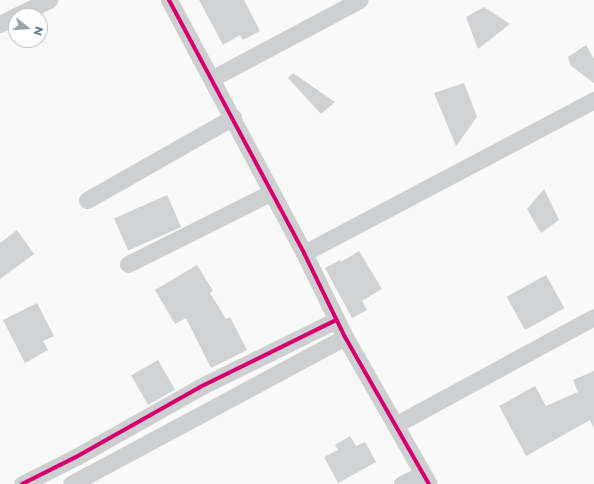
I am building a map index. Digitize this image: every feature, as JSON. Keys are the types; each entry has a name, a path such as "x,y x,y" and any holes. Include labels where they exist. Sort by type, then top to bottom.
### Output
{"street":[{"path":"32,8 49,0"},
{"path":"169,0 213,78 304,253 345,337 426,479 402,484"},
{"path":"213,78 360,0"},
{"path":"304,253 594,100"},
{"path":"87,200 233,117"},
{"path":"128,264 272,192"},
{"path":"395,425 594,317"},
{"path":"22,484 76,457 200,388 336,320"},
{"path":"71,484 345,337"}],"building":[{"path":"199,0 244,0 260,31 243,40 240,35 223,45"},
{"path":"484,7 510,24 478,49 466,17"},
{"path":"586,45 594,59 594,83 571,66 568,57"},
{"path":"293,73 335,102 321,114 288,78"},
{"path":"464,83 477,117 456,146 434,93"},
{"path":"544,189 559,220 541,233 527,209"},
{"path":"167,195 181,227 128,251 114,219"},
{"path":"17,230 34,254 0,279 0,243"},
{"path":"359,251 382,289 362,301 367,310 352,318 325,268 340,260 341,262"},
{"path":"197,265 213,291 210,293 226,319 230,317 247,350 211,368 186,318 175,324 155,290"},
{"path":"546,275 564,308 525,330 507,297"},
{"path":"37,303 54,336 43,341 48,350 25,363 3,320"},
{"path":"158,360 175,389 148,405 131,376"},
{"path":"594,371 594,429 590,420 526,456 499,406 535,386 546,406 578,392 573,380"},
{"path":"350,436 356,446 365,442 376,462 338,483 324,457 338,450 335,445"}],"cycle path":[{"path":"169,0 304,253 345,337 429,484"},
{"path":"22,484 76,457 200,387 336,320"}]}
